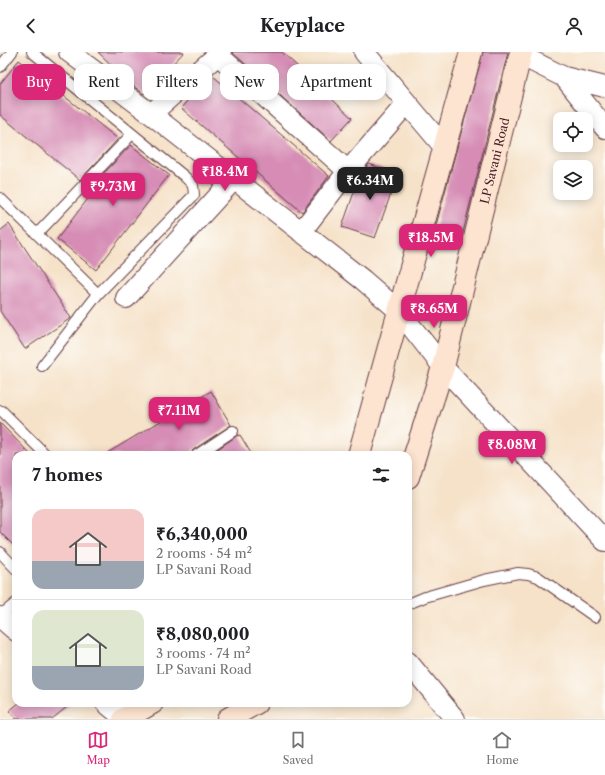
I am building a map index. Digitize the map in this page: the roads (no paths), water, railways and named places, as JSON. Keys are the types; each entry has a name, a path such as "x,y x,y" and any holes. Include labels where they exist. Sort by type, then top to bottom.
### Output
{"main road":[{"path":"360,451 470,52"},
{"name":"LP Savani Road","path":"412,464 443,367 521,53"},
{"path":"125,719 145,707"},
{"path":"228,719 249,707"}],"street":[{"path":"69,52 151,114 363,280 399,311 443,367 605,541"},
{"path":"364,52 444,147"},
{"path":"151,114 220,53 348,171"},
{"path":"521,53 564,77 605,87"},
{"path":"564,77 605,128"},
{"path":"301,232 348,171 407,103"},
{"path":"126,298 234,179"},
{"path":"0,617 12,628"},
{"path":"412,667 455,719"},
{"path":"111,707 125,719"}],"lane":[{"path":"0,67 12,52"},
{"path":"32,52 184,176 193,185 194,195 98,294 42,366"},
{"path":"37,234 132,134"},
{"path":"0,198 98,294"},
{"path":"0,411 2,411 42,451"},
{"path":"203,451 233,431"},
{"path":"0,552 12,565"},
{"path":"412,602 425,597 484,580 518,573 538,577 595,617"},
{"path":"0,617 12,606"}]}
